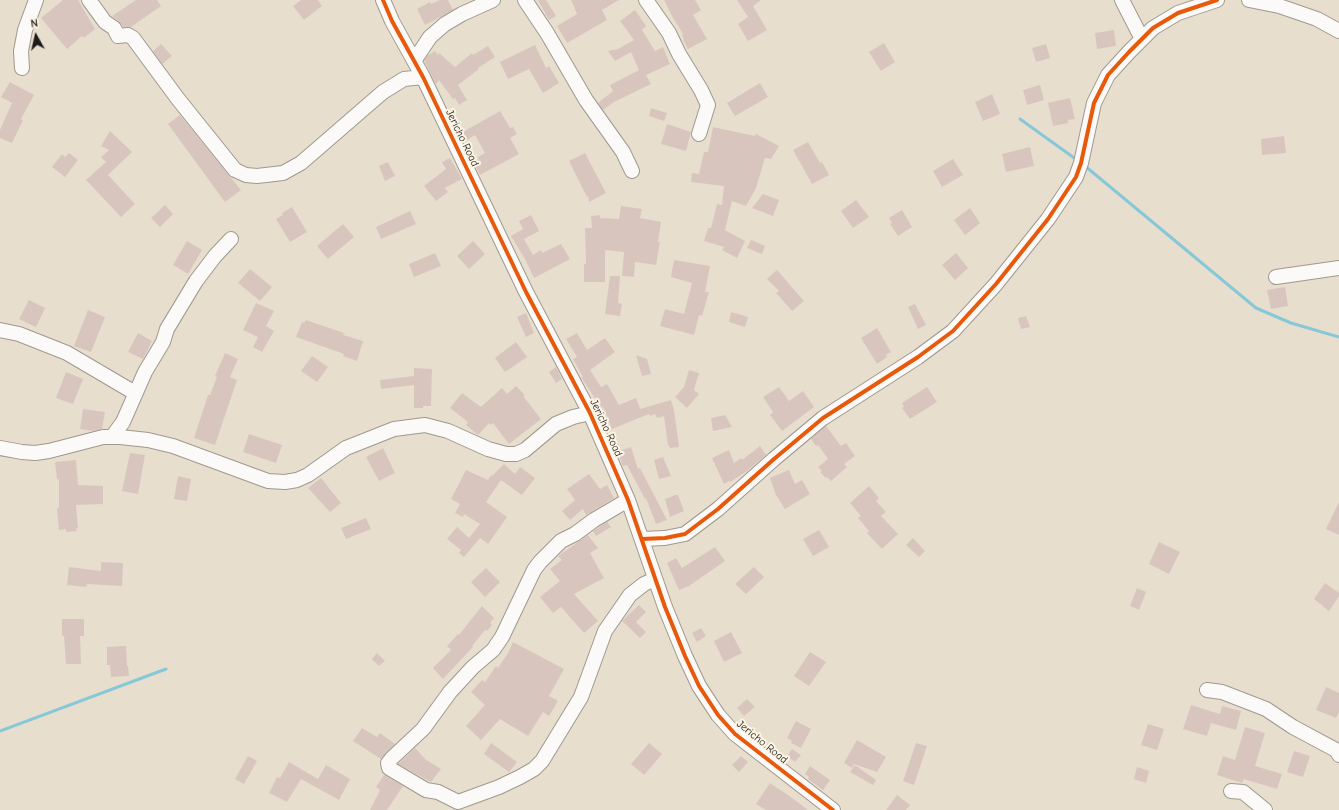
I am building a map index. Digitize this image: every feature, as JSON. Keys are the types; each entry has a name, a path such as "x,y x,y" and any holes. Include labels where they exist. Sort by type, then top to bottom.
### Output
{"street":[{"path":"22,68 21,51 25,30 36,0"},
{"path":"89,0 105,22 114,28 118,36 128,34 133,38 178,99 235,170 246,175 257,176 283,173 301,163 383,92 404,79 423,77"},
{"name":"Jericho Road","path":"383,0 392,21 423,77 526,292 590,414 628,500 685,656 699,686 718,715 735,734 833,810"},
{"path":"414,61 430,37 445,24 462,14 493,0"},
{"path":"525,0 547,33 586,100 623,152 632,171"},
{"path":"646,0 669,33 679,54 701,90 708,105 699,134"},
{"path":"1122,0 1142,39"},
{"path":"642,539 665,538 685,534 718,509 823,418 918,357 953,331 996,284 1048,219 1076,177 1094,103 1108,75 1153,28 1178,12 1217,0"},
{"path":"1249,0 1279,3 1317,19 1339,31"},
{"path":"112,437 123,422 145,372 163,342 167,329 196,281 215,256 231,239"},
{"path":"1276,277 1339,268"},
{"path":"0,330 19,334 67,353 135,393"},
{"path":"0,448 35,453 103,438 112,437 148,440 173,446 268,481 285,482 297,480 308,475 346,448 394,429 425,425 448,432 488,449 506,454 516,454 525,450 556,424 573,417 590,414"},
{"path":"628,500 594,520 575,534 561,541 540,562 534,570 502,637 493,650 472,667 450,692 423,729 392,758 388,763 389,768 426,790 438,792 458,802 462,802 499,787 534,769 542,761 581,697 605,631 630,595 644,584 656,579"},
{"path":"1207,690 1222,692 1266,708 1293,727 1336,750 1339,755"},
{"path":"1231,791 1243,792 1265,810"}],"building":[{"path":"63,0 78,0 95,29 84,38 82,36 67,49 41,18"},
{"path":"136,0 157,0 161,6 131,27 123,27 119,21 112,16"},
{"path":"301,0 318,0 322,6 304,20 293,6"},
{"path":"440,0 448,0 453,10 425,25 417,9 430,2 431,4"},
{"path":"538,0 546,0 556,16 549,20"},
{"path":"571,0 619,0 602,10 607,20 567,43 557,26 577,14"},
{"path":"664,0 695,0 701,10 693,15 707,39 688,49 683,39 683,34"},
{"path":"737,0 761,0 753,6 767,30 748,41 738,24 748,17"},
{"path":"635,10 646,26 642,30 655,51 663,47 670,64 646,75 651,84 614,102 603,110 598,103 613,91 610,85 639,70 631,52 615,61 608,51 618,49 634,40 620,21"},
{"path":"1114,30 1116,46 1097,49 1095,33"},
{"path":"884,43 895,62 881,71 869,52"},
{"path":"161,44 172,56 162,64 153,51"},
{"path":"1046,44 1050,58 1036,62 1032,48"},
{"path":"535,45 546,68 549,66 559,83 543,93 529,69 508,79 500,62"},
{"path":"488,46 495,57 478,68 479,69 458,85 467,100 459,105 455,98 453,99 439,80 436,84 424,61 427,56 435,51 438,55 439,53 455,67 472,53 473,55"},
{"path":"10,82 34,95 21,119 23,120 12,143 0,138 0,130 12,103 1,97"},
{"path":"760,83 768,97 735,116 727,103"},
{"path":"1040,85 1044,100 1027,105 1023,90"},
{"path":"992,94 1000,114 983,121 975,102"},
{"path":"1070,98 1075,119 1068,120 1068,123 1053,126 1048,103"},
{"path":"651,108 667,113 664,121 649,116"},
{"path":"500,111 510,128 513,127 517,134 510,138 519,154 480,175 473,162 485,153 475,135 467,140 463,132"},
{"path":"180,115 241,190 225,202 168,124"},
{"path":"667,124 691,132 686,151 661,144"},
{"path":"713,127 755,136 756,134 779,146 771,159 765,158 756,188 746,206 732,201 725,230 745,241 737,258 722,250 724,247 704,241 708,228 711,228 717,204 722,205 724,186 691,182 692,173 699,174 704,152 708,152"},
{"path":"110,131 132,152 108,175 135,204 121,217 86,180 106,162 101,157 109,150 101,146"},
{"path":"1284,136 1286,153 1262,155 1261,139"},
{"path":"808,142 829,175 812,184 793,150"},
{"path":"1030,147 1034,166 1006,172 1002,154"},
{"path":"69,153 78,160 65,177 52,167 62,154 65,157"},
{"path":"585,153 606,193 589,202 588,196 587,197 569,161"},
{"path":"450,158 462,179 445,188 448,192 436,201 424,186 446,169 442,162"},
{"path":"953,159 963,175 942,187 933,171"},
{"path":"388,162 395,176 385,181 379,166"},
{"path":"763,194 779,200 773,216 752,208"},
{"path":"856,200 869,217 853,228 841,211"},
{"path":"165,205 173,214 160,227 151,218"},
{"path":"621,206 642,209 640,218 661,222 658,242 660,242 656,265 635,262 634,277 622,276 624,252 605,250 605,282 584,282 584,264 586,264 585,228 592,228 591,216 600,215 600,218 619,219"},
{"path":"292,207 307,232 290,242 276,219"},
{"path":"970,208 980,223 965,235 954,220"},
{"path":"902,210 912,227 898,236 890,224 892,223 889,218"},
{"path":"410,211 416,224 381,239 376,227"},
{"path":"531,215 539,231 524,239 533,255 541,250 542,253 561,244 570,259 534,278 525,259 511,236 523,229 519,221"},
{"path":"343,224 354,237 328,259 317,246"},
{"path":"751,240 765,246 762,254 747,248"},
{"path":"187,241 202,250 188,274 173,265"},
{"path":"473,241 485,254 469,269 457,256"},
{"path":"435,253 441,266 414,277 409,264"},
{"path":"956,253 968,268 955,280 942,265"},
{"path":"674,260 710,266 705,292 709,292 702,316 699,315 694,335 660,326 665,309 684,314 692,283 671,277"},
{"path":"250,269 272,287 260,301 238,283"},
{"path":"777,270 804,301 792,311 776,293 779,291 767,279"},
{"path":"610,276 620,276 618,303 622,304 620,316 605,314"},
{"path":"1285,287 1288,306 1271,309 1267,290"},
{"path":"29,300 45,308 36,327 19,319"},
{"path":"256,303 274,311 266,326 274,331 262,352 253,347 258,337 243,330"},
{"path":"915,304 926,325 918,329 908,307"},
{"path":"88,310 105,317 91,352 74,346"},
{"path":"731,312 748,317 745,327 729,322"},
{"path":"526,313 534,333 526,337 517,317"},
{"path":"1026,316 1030,327 1021,329 1018,318"},
{"path":"306,320 344,333 343,335 363,341 357,361 343,356 344,354 296,337 302,322 304,323"},
{"path":"877,328 891,352 877,364 861,338"},
{"path":"138,333 152,341 143,359 128,352"},
{"path":"577,333 587,350 605,338 615,352 590,370 601,387 607,384 619,405 636,398 640,409 671,400 674,410 679,447 670,448 668,445 664,416 657,418 655,414 650,416 649,414 612,429 603,407 599,408 596,400 581,377 583,377 573,359 577,357 566,339"},
{"path":"516,342 527,357 505,372 495,358"},
{"path":"225,353 238,359 230,377 237,380 215,445 194,438 208,395 210,395 217,377 215,376"},
{"path":"636,355 647,359 651,374 642,376"},
{"path":"312,356 328,367 317,382 301,371"},
{"path":"556,367 562,379 556,383 549,372"},
{"path":"414,368 432,369 431,406 414,408 414,385 381,389 380,380 414,376"},
{"path":"689,370 699,373 694,390 699,394 687,408 675,397 684,387"},
{"path":"66,372 83,379 73,404 56,398"},
{"path":"516,386 525,395 523,396 541,419 509,444 493,423 491,425 489,423 478,435 466,425 468,422 450,408 462,393 481,407 502,388 507,394"},
{"path":"779,387 789,401 803,391 814,407 782,431 770,415 773,412 763,397"},
{"path":"927,387 937,402 910,419 902,408 904,407 902,403"},
{"path":"83,409 105,412 102,429 94,431 80,429"},
{"path":"725,415 732,427 713,431 711,418"},
{"path":"826,426 841,446 846,443 855,456 844,464 847,467 831,481 820,472 822,471 818,467 828,459 818,445 816,446 811,439"},
{"path":"249,434 282,445 276,463 243,452"},
{"path":"760,446 766,455 747,471 730,482 729,481 724,484 712,458 729,450 734,463 741,458 742,460"},
{"path":"631,447 638,469 640,468 667,520 656,524 646,498 645,499 627,465 623,466 619,456 621,456 619,451"},
{"path":"383,448 395,473 379,481 366,457"},
{"path":"130,453 145,455 138,494 122,491"},
{"path":"663,457 671,476 659,479 654,460"},
{"path":"76,460 78,485 103,486 103,504 76,505 77,531 66,532 66,529 59,530 57,508 59,508 59,479 57,480 55,462"},
{"path":"504,464 515,474 520,467 535,478 522,495 501,480 486,502 507,517 488,544 480,538 464,557 459,553 461,550 447,539 457,527 469,538 480,524 464,514 463,517 455,513 460,504 451,499 466,470 488,480 491,475 492,476"},
{"path":"789,470 795,484 802,480 810,494 785,509 776,495 770,478"},
{"path":"589,474 600,489 607,485 614,498 586,515 583,509 570,520 562,511 575,500 567,489"},
{"path":"178,476 191,479 187,501 174,499"},
{"path":"321,478 341,503 330,512 308,488"},
{"path":"869,486 879,498 876,501 886,512 881,516 898,534 882,549 867,533 869,531 858,518 861,516 850,503"},
{"path":"678,495 684,511 670,517 665,499"},
{"path":"1339,502 1339,535 1326,529"},
{"path":"366,518 371,529 346,539 341,528"},
{"path":"607,522 611,527 596,536 593,531"},
{"path":"819,530 829,547 813,556 803,539"},
{"path":"588,535 598,548 590,553 604,578 574,594 598,621 584,633 561,607 553,613 540,597 560,581 550,569 562,560 558,556"},
{"path":"913,538 925,551 919,557 906,545"},
{"path":"1159,542 1180,552 1169,574 1149,564"},
{"path":"715,547 725,561 689,586 679,590 667,563 676,558 682,568"},
{"path":"101,562 123,563 122,586 87,584 86,587 67,585 69,567 101,571"},
{"path":"754,567 764,577 746,594 735,584"},
{"path":"486,568 500,582 485,597 471,582"},
{"path":"1325,583 1339,593 1339,596 1329,611 1314,599"},
{"path":"1137,588 1146,592 1139,610 1130,606"},
{"path":"639,605 646,612 636,622 646,632 640,638 622,621"},
{"path":"482,606 494,618 490,623 492,625 487,631 485,630 472,646 473,647 443,679 433,668 451,650 447,646 458,634 459,635"},
{"path":"62,619 84,619 84,636 80,636 81,664 66,664 64,636 62,636"},
{"path":"701,628 706,636 697,642 692,633"},
{"path":"731,632 742,653 724,662 714,641"},
{"path":"513,642 564,669 549,696 558,701 549,716 543,712 528,736 500,719 481,740 466,726 485,705 471,692 482,680 485,682 496,666 498,668"},
{"path":"126,646 129,676 111,677 110,665 107,665 107,647"},
{"path":"810,652 826,662 809,686 794,676"},
{"path":"377,653 385,661 379,666 372,659"},
{"path":"1326,687 1339,693 1339,712 1336,718 1316,710"},
{"path":"747,699 755,707 744,716 737,708"},
{"path":"1191,705 1220,714 1222,706 1241,711 1236,730 1211,723 1207,736 1183,729"},
{"path":"796,721 811,729 801,748 791,743 792,741 787,738"},
{"path":"1148,724 1164,729 1157,750 1141,745"},
{"path":"1245,727 1265,733 1255,766 1282,774 1277,789 1244,779 1242,783 1217,775 1223,756 1235,760"},
{"path":"362,728 377,737 380,733 395,744 381,759 353,741"},
{"path":"857,740 886,757 877,772 854,764 852,768 844,763"},
{"path":"491,743 517,762 509,772 484,754"},
{"path":"649,743 662,754 644,775 631,764"},
{"path":"916,743 927,746 914,785 903,781"},
{"path":"415,748 425,759 441,769 431,782 398,764"},
{"path":"792,749 801,755 795,762 787,756"},
{"path":"1294,751 1310,756 1303,777 1287,772"},
{"path":"248,756 257,761 244,784 235,779"},
{"path":"741,756 748,762 739,772 732,765"},
{"path":"289,762 318,779 326,765 350,779 339,800 301,779 287,802 269,793 277,777 280,778"},
{"path":"855,765 876,780 873,785 850,772"},
{"path":"810,766 830,780 823,790 808,779 809,777 805,774"},
{"path":"1137,767 1149,771 1146,783 1134,779"},
{"path":"384,775 403,786 387,810 370,810 380,790 376,787"},
{"path":"770,783 808,810 766,810 756,804"},
{"path":"897,795 910,805 906,810 886,810"}],"waterway":[{"path":"1020,119 1077,160"},
{"path":"1085,166 1256,308 1291,323 1339,337"},
{"path":"0,731 166,669"}],"cycle path":[{"path":"383,0 392,21 423,77 526,292 590,413 628,500 665,607 699,686 718,715 735,734 833,810"},
{"path":"642,539 665,538 685,534 718,509 823,418 918,357 953,331 996,284 1048,219 1076,177 1081,163 1094,103 1108,75 1153,28 1178,13 1217,0"}]}
